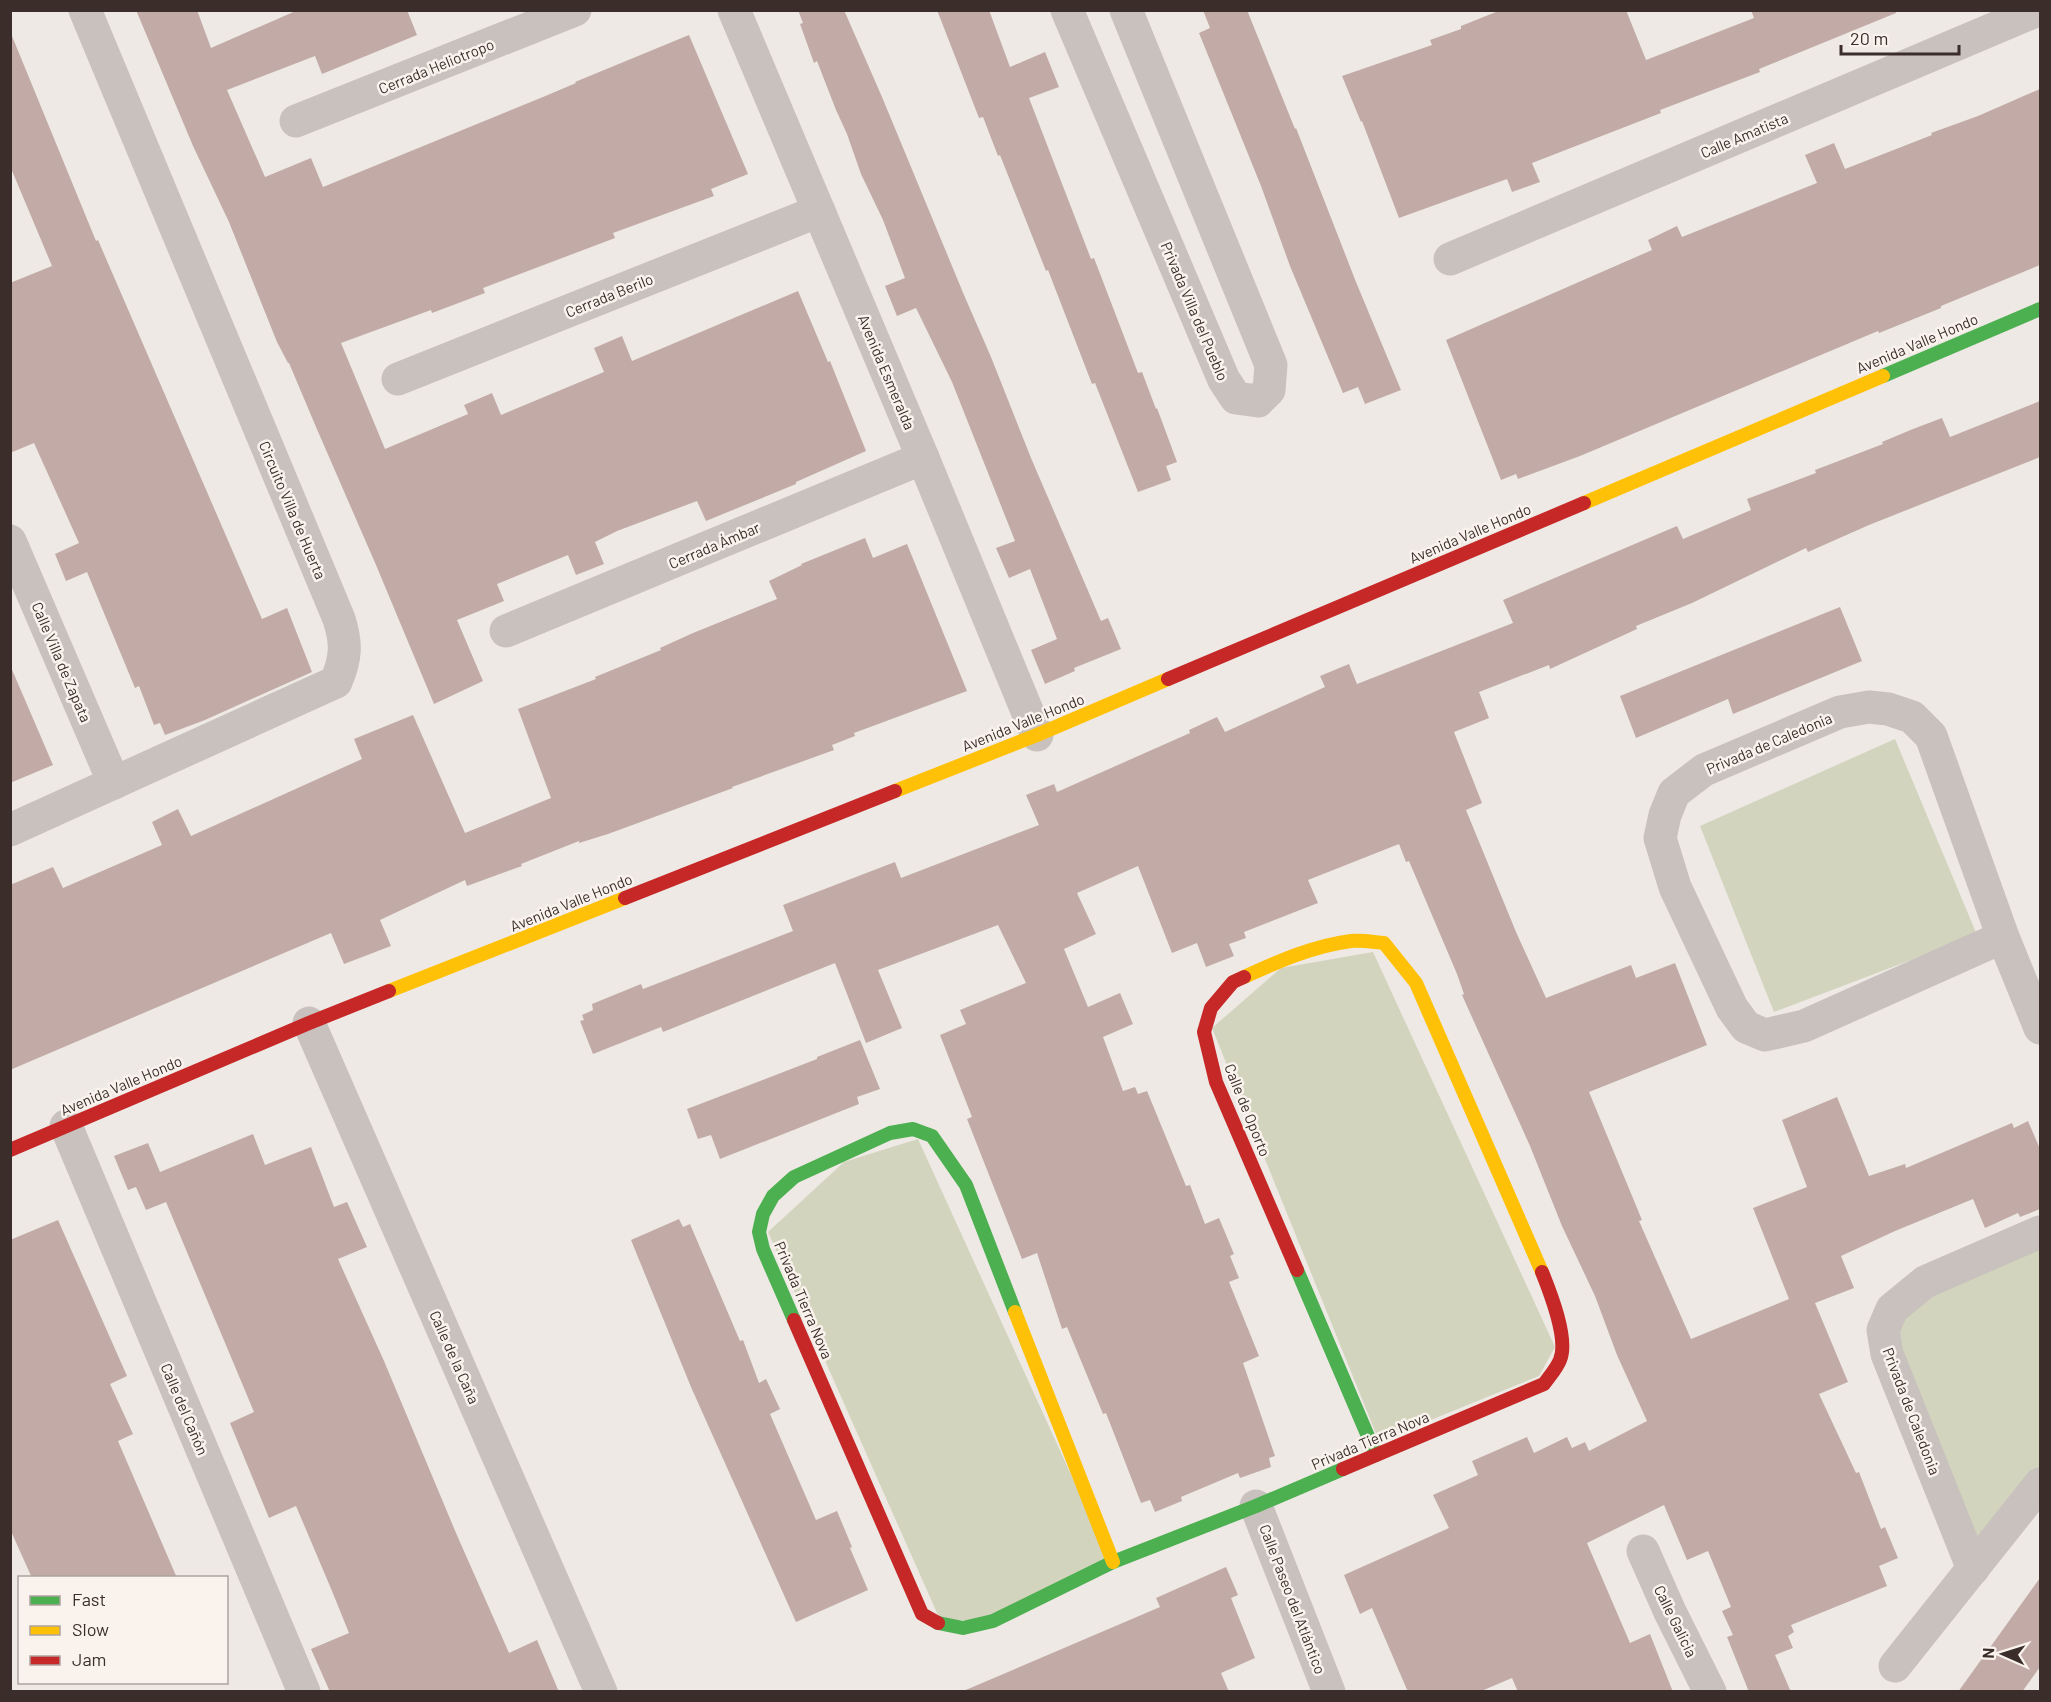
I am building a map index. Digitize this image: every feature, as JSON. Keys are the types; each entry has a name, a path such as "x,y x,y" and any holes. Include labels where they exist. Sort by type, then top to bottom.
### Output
{"street":[{"name":"Circuito Villa de Huerta","path":"10,830 336,682 344,663 344,636 85,10"},
{"name":"Cerrada Heliotropo","path":"296,121 575,10"},
{"name":"Avenida Esmeralda","path":"734,10 1037,735"},
{"name":"Privada Villa del Pueblo","path":"1067,10 1224,380 1236,398 1258,400 1269,390 1271,366 1126,10"},
{"name":"Calle Amatista","path":"1450,259 2038,10"},
{"name":"Cerrada Berilo","path":"398,379 819,211"},
{"name":"Avenida Valle Hondo","path":"10,1150 309,1023 1037,735 2040,309"},
{"name":"Cerrada Ámbar","path":"506,631 923,458"},
{"name":"Calle Villa de Zapata","path":"10,541 114,783"},
{"name":"Privada de Caledonia","path":"2003,937 1804,1026 1765,1035 1746,1027 1732,1008 1675,887 1660,838 1665,814 1674,793 1704,770 1840,712 1869,707 1911,717 1931,736 2003,937 2040,1028"},
{"name":"Calle de Oporto","path":"1376,1455 1216,1082 1204,1032 1211,1008 1233,982 1284,959 1314,949 1353,941 1384,943 1416,983 1549,1289"},
{"name":"Calle de la Caña","path":"309,1023 601,1692"},
{"name":"Calle del Cañón","path":"66,1126 304,1692"},
{"name":"Privada Tierra Nova","path":"1113,1562 970,1194 932,1136 913,1129 890,1133 794,1177 773,1196 763,1214 759,1232 764,1249 922,1614 940,1624 963,1628 993,1621 1113,1562 1256,1506 1544,1384 1561,1359 1562,1332 1549,1289"},
{"name":"Privada de Caledonia","path":"1973,1569 1887,1354 1883,1330 1892,1309 1925,1282 2040,1232"},
{"path":"1895,1666 2040,1484"},
{"name":"Calle Paseo del Atlántico","path":"1256,1506 1329,1692"},
{"name":"Calle Galicia","path":"1643,1551 1710,1692"}],"green space":[{"path":"1895,739 1977,935 1774,1012 1700,826"},
{"path":"1373,952 1555,1347 1539,1376 1379,1441 1212,1028 1281,968"},
{"path":"918,1139 1110,1560 994,1618 941,1622 768,1232 844,1162"},
{"path":"2040,1241 2040,1475 1975,1555 1889,1336 1906,1305"}],"building":[{"path":"136,10 197,10 211,48 298,10 407,10 417,35 322,74 315,56 227,90 265,177 311,158 323,187 689,35 748,174 711,189 714,196 613,233 615,238 483,288 485,293 341,343 385,449 468,414 464,405 492,393 501,415 604,372 594,348 622,336 632,361 798,291 828,362 830,361 866,451 796,482 796,484 706,521 697,501 617,531 595,542 604,564 576,575 568,555 497,584 504,601 457,620 483,681 434,704 289,363 277,342 229,222 193,146"},
{"path":"798,10 844,10 1101,621 1108,618 1121,649 1074,668 1075,671 1045,684 1031,650 1057,639 1030,569 1009,578 996,548 1015,541 952,382 916,308 897,316 885,286 905,278 817,61 814,63 800,24 803,23"},
{"path":"937,10 989,10 1010,67 1045,52 1059,87 1029,98 1138,373 1142,372 1157,408 1177,462 1166,466 1171,480 1138,492 1000,155 998,156 983,117 979,118"},
{"path":"1203,10 1247,10 1401,390 1365,404 1358,387 1343,393 1290,266 1261,186 1199,33 1210,28"},
{"path":"1501,10 1626,10 1646,60 1754,18 1751,10 1896,10 1896,13 1759,69 1760,72 1660,110 1661,113 1532,163 1540,182 1512,192 1507,179 1399,218 1342,76 1432,45 1430,40 1461,29 1461,26"},
{"path":"10,36 12,36 96,241 98,240 262,619 287,608 312,672 205,720 165,735 160,723 154,725 139,686 135,688 87,572 66,581 55,554 79,543 34,443 10,453 10,283 52,266 10,166"},
{"path":"2040,89 2040,265 1580,456 1518,479 1516,474 1501,480 1446,340 1652,250 1648,240 1677,226 1682,237 1817,183 1805,155 1834,143 1845,169"},
{"path":"2040,401 2040,457 1869,525 1808,552 1806,548 1692,603 1636,626 1637,629 1550,669 1549,665 1479,692 1489,718 1454,732 1482,803 1466,810 1546,998 1631,965 1636,978 1675,963 1707,1045 1589,1092 1642,1220 1639,1221 1691,1339 1789,1299 1753,1208 1807,1187 1782,1120 1837,1097 1869,1176 1905,1164 1906,1168 2012,1123 2014,1128 2028,1121 2040,1149 2040,1209 2020,1217 2018,1213 1985,1228 1973,1199 1895,1231 1841,1256 1854,1288 1815,1303 1848,1382 1819,1394 1856,1473 1859,1472 1881,1529 1885,1527 1898,1558 1879,1566 1887,1586 1791,1625 1794,1632 1788,1636 1793,1648 1775,1655 1791,1692 1749,1692 1727,1637 1733,1635 1722,1611 1731,1607 1708,1551 1687,1560 1664,1505 1587,1543 1630,1643 1650,1634 1673,1692 1518,1692 1512,1678 1479,1692 1408,1692 1372,1608 1360,1614 1344,1575 1449,1528 1433,1495 1478,1475 1472,1461 1527,1437 1534,1453 1567,1437 1572,1448 1585,1442 1589,1451 1647,1421 1617,1355 1595,1296 1562,1226 1530,1146 1462,995 1464,994 1457,974 1409,861 1406,862 1399,844 1308,880 1318,903 1244,932 1246,938 1229,944 1234,956 1206,967 1197,943 1172,953 1138,866 1077,893 1096,934 1064,949 1088,1007 1120,993 1133,1024 1103,1037 1123,1091 1135,1087 1138,1094 1147,1091 1186,1186 1190,1185 1205,1224 1219,1218 1234,1254 1230,1256 1239,1278 1229,1282 1259,1356 1243,1363 1275,1456 1269,1458 1271,1467 1240,1478 1238,1473 1181,1497 1182,1501 1155,1512 1150,1500 1141,1503 1106,1413 1103,1414 1067,1327 1062,1329 1037,1253 1022,1259 967,1119 972,1117 940,1035 966,1024 960,1010 1026,983 998,925 878,970 902,1028 866,1043 835,963 663,1032 661,1027 593,1054 580,1021 584,1020 582,1015 593,1010 592,1004 641,984 643,989 793,931 783,905 895,862 901,878 1039,825 1026,795 1054,784 1057,792 1190,733 1189,730 1217,717 1225,732 1325,687 1320,676 1349,664 1357,684 1513,623 1503,600 1677,526 1683,539 1751,510 1747,499 1816,473 1815,470 1883,444 1882,442 1913,429 1942,418 1950,437"},
{"path":"865,538 873,558 907,544 967,691 854,733 855,736 832,745 834,750 608,834 579,843 579,841 521,864 522,866 467,886 465,880 380,920 391,946 344,964 331,933 10,1070 10,885 53,867 63,888 162,845 152,822 178,809 191,836 362,759 354,739 413,715 465,833 551,798 518,709 596,679 595,677 661,650 660,648 693,633 777,599 769,581 801,564"},
{"path":"1840,607 1862,661 1733,714 1728,699 1636,738 1620,696"},
{"path":"10,665 53,765 10,783"},
{"path":"860,1040 880,1089 857,1097 859,1104 720,1159 711,1135 698,1139 687,1109"},
{"path":"253,1134 265,1165 311,1147 334,1207 347,1202 367,1247 338,1259 384,1361 456,1533 509,1653 537,1640 559,1692 330,1692 311,1649 349,1633 296,1506 269,1518 230,1423 254,1412 166,1202 146,1210 136,1187 128,1190 114,1156 148,1143 160,1172"},
{"path":"679,1219 683,1227 690,1224 740,1341 743,1340 759,1383 766,1379 780,1409 770,1414 816,1520 837,1511 868,1590 796,1622 691,1387 631,1240"},
{"path":"58,1220 127,1376 110,1384 133,1434 118,1441 176,1576 31,1576 10,1529 10,1240"},
{"path":"1226,1567 1238,1595 1231,1598 1255,1658 1221,1673 1229,1692 961,1692 1160,1607 1156,1598"},
{"path":"2040,1578 2040,1667 2022,1692 1958,1692"}],"traffic: fast":[{"path":"1883,376 2040,309"},
{"path":"794,1320 763,1249 759,1232 763,1214 773,1196 794,1177 890,1133 913,1129 932,1136 966,1185 1015,1312"},
{"path":"1297,1270 1376,1455"},
{"path":"938,1623 963,1628 993,1621 1113,1562 1343,1469"}],"traffic: slow":[{"path":"1584,503 1883,376"},
{"path":"895,791 1037,735 1168,679"},
{"path":"389,991 625,898"},
{"path":"1244,977 1323,946 1355,941 1384,943 1416,983 1542,1272"},
{"path":"1015,1312 1113,1562"}],"traffic: jam":[{"path":"1168,679 1584,503"},
{"path":"625,898 895,791"},
{"path":"1244,977 1233,982 1211,1008 1204,1032 1216,1082 1297,1270"},
{"path":"10,1150 389,991"},
{"path":"1343,1469 1544,1384 1560,1360 1562,1340 1557,1316 1542,1272"},
{"path":"794,1320 922,1614 938,1623"}]}
